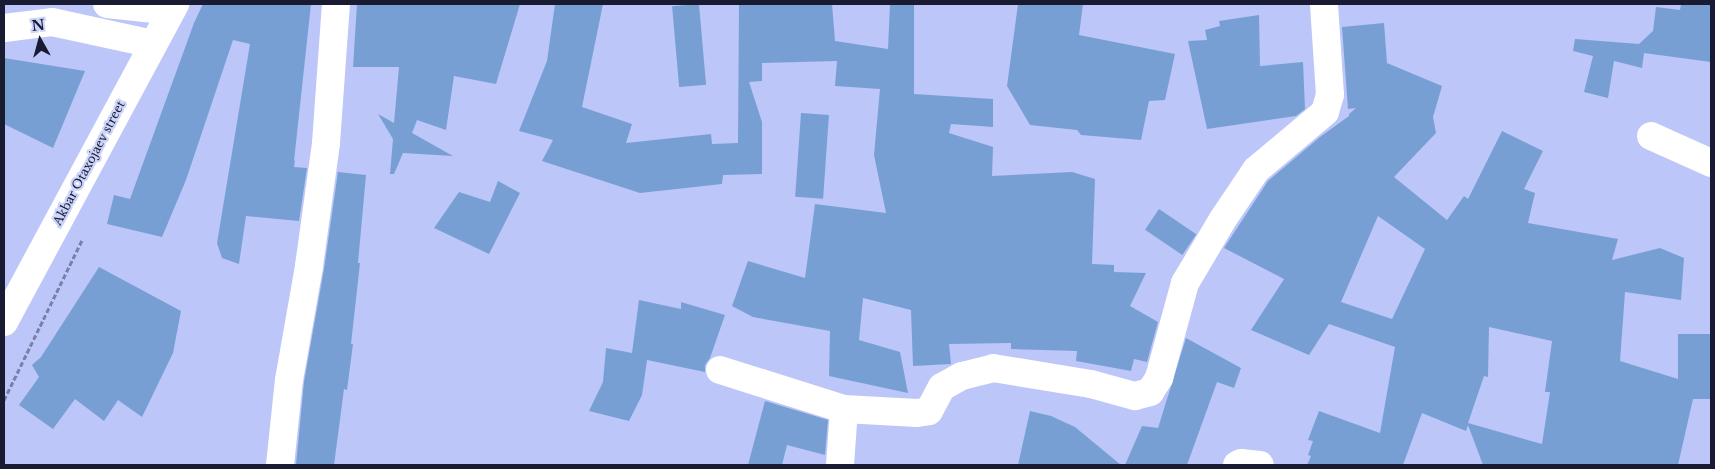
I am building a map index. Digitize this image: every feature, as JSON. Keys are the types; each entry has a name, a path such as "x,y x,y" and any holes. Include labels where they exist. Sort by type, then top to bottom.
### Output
{"street":[{"path":"107,4 173,8"},
{"path":"280,465 289,380 310,266 326,144 336,4"},
{"path":"720,370 844,409 917,413 929,411 942,387 962,376 993,368 1091,384 1135,396 1150,392 1159,378 1185,283 1223,219 1256,170 1325,112 1330,95 1324,4"},
{"name":"Akbar Otaxojaev street","path":"4,322 173,8"},
{"path":"4,28 52,22 154,44"},
{"path":"1651,136 1711,163"},
{"path":"840,465 844,409"},
{"path":"1237,465 1241,463 1260,465"}],"building":[{"path":"203,4 311,4 294,161 294,167 307,168 299,221 246,216 239,264 222,258 217,243 250,44 233,40 186,180 162,237 107,224 114,195 130,199 194,23"},
{"path":"357,4 520,4 496,84 454,76 446,130 417,120 412,133 453,156 403,153 394,174 390,174 393,139 378,114 394,123 399,67 353,67"},
{"path":"555,4 603,4 582,107 632,124 626,143 711,134 712,144 738,143 739,4 832,4 835,41 888,49 890,4 914,4 914,94 993,99 993,127 951,124 949,133 993,147 992,176 1072,172 1095,179 1092,264 1114,265 1114,272 1146,273 1130,306 1158,322 1147,362 1134,359 1131,371 1076,361 1077,351 1011,349 1011,343 949,344 951,364 913,366 911,310 863,298 859,340 900,352 908,393 829,376 830,331 753,317 732,306 748,261 805,278 815,204 886,213 874,155 880,89 835,86 837,61 762,63 762,81 749,82 762,122 762,174 723,175 722,184 640,193 542,161 553,140 519,131 547,61"},
{"path":"699,4 706,85 679,87 672,6"},
{"path":"1018,4 1083,4 1079,35 1175,54 1165,100 1149,101 1141,140 1081,135 1077,130 1030,125 1007,86"},
{"path":"1681,4 1711,4 1711,62 1644,53 1642,68 1614,61 1608,98 1584,92 1593,56 1573,51 1575,39 1639,44 1653,31 1656,7 1680,10"},
{"path":"1259,15 1260,66 1303,62 1305,109 1296,116 1207,129 1188,41 1207,40 1205,30 1220,26 1219,21"},
{"path":"1384,23 1387,63 1442,86 1433,117 1436,133 1394,177 1447,220 1464,196 1468,199 1502,131 1543,151 1524,189 1535,193 1528,223 1618,239 1612,260 1660,248 1684,258 1681,300 1625,292 1620,361 1678,379 1678,334 1711,334 1711,399 1693,399 1678,465 1483,465 1468,425 1466,431 1422,413 1403,465 1307,465 1311,456 1308,455 1313,441 1308,440 1319,411 1380,433 1395,347 1329,324 1309,355 1251,330 1284,279 1224,248 1268,181 1320,137 1349,116 1356,108 1348,109 1342,27","holes":["1378,216 1425,249 1392,319 1341,302","1489,327 1552,341 1545,392 1550,392 1542,444 1468,423 1484,376 1488,377"]},
{"path":"4,58 85,71 53,148 4,124"},
{"path":"801,113 829,115 823,199 795,197"},
{"path":"338,172 366,175 358,263 360,263 351,344 353,344 347,390 344,389 334,465 296,465 304,382 324,269"},
{"path":"498,181 520,193 489,254 434,228 459,192 490,202"},
{"path":"1159,209 1196,234 1182,255 1145,230"},
{"path":"99,267 181,311 173,353 142,417 118,400 104,421 75,399 53,429 19,405 39,377 32,365 41,357"},
{"path":"639,300 681,309 681,302 725,315 710,358 705,365 705,372 647,360 642,395 629,421 589,411 603,382 606,348 632,353"},
{"path":"1186,338 1241,368 1234,388 1217,382 1187,465 1125,465 1142,426 1158,428"},
{"path":"765,401 828,420 825,455 787,445 782,465 748,465"},
{"path":"1030,411 1051,416 1075,427 1121,465 1018,465"}]}
